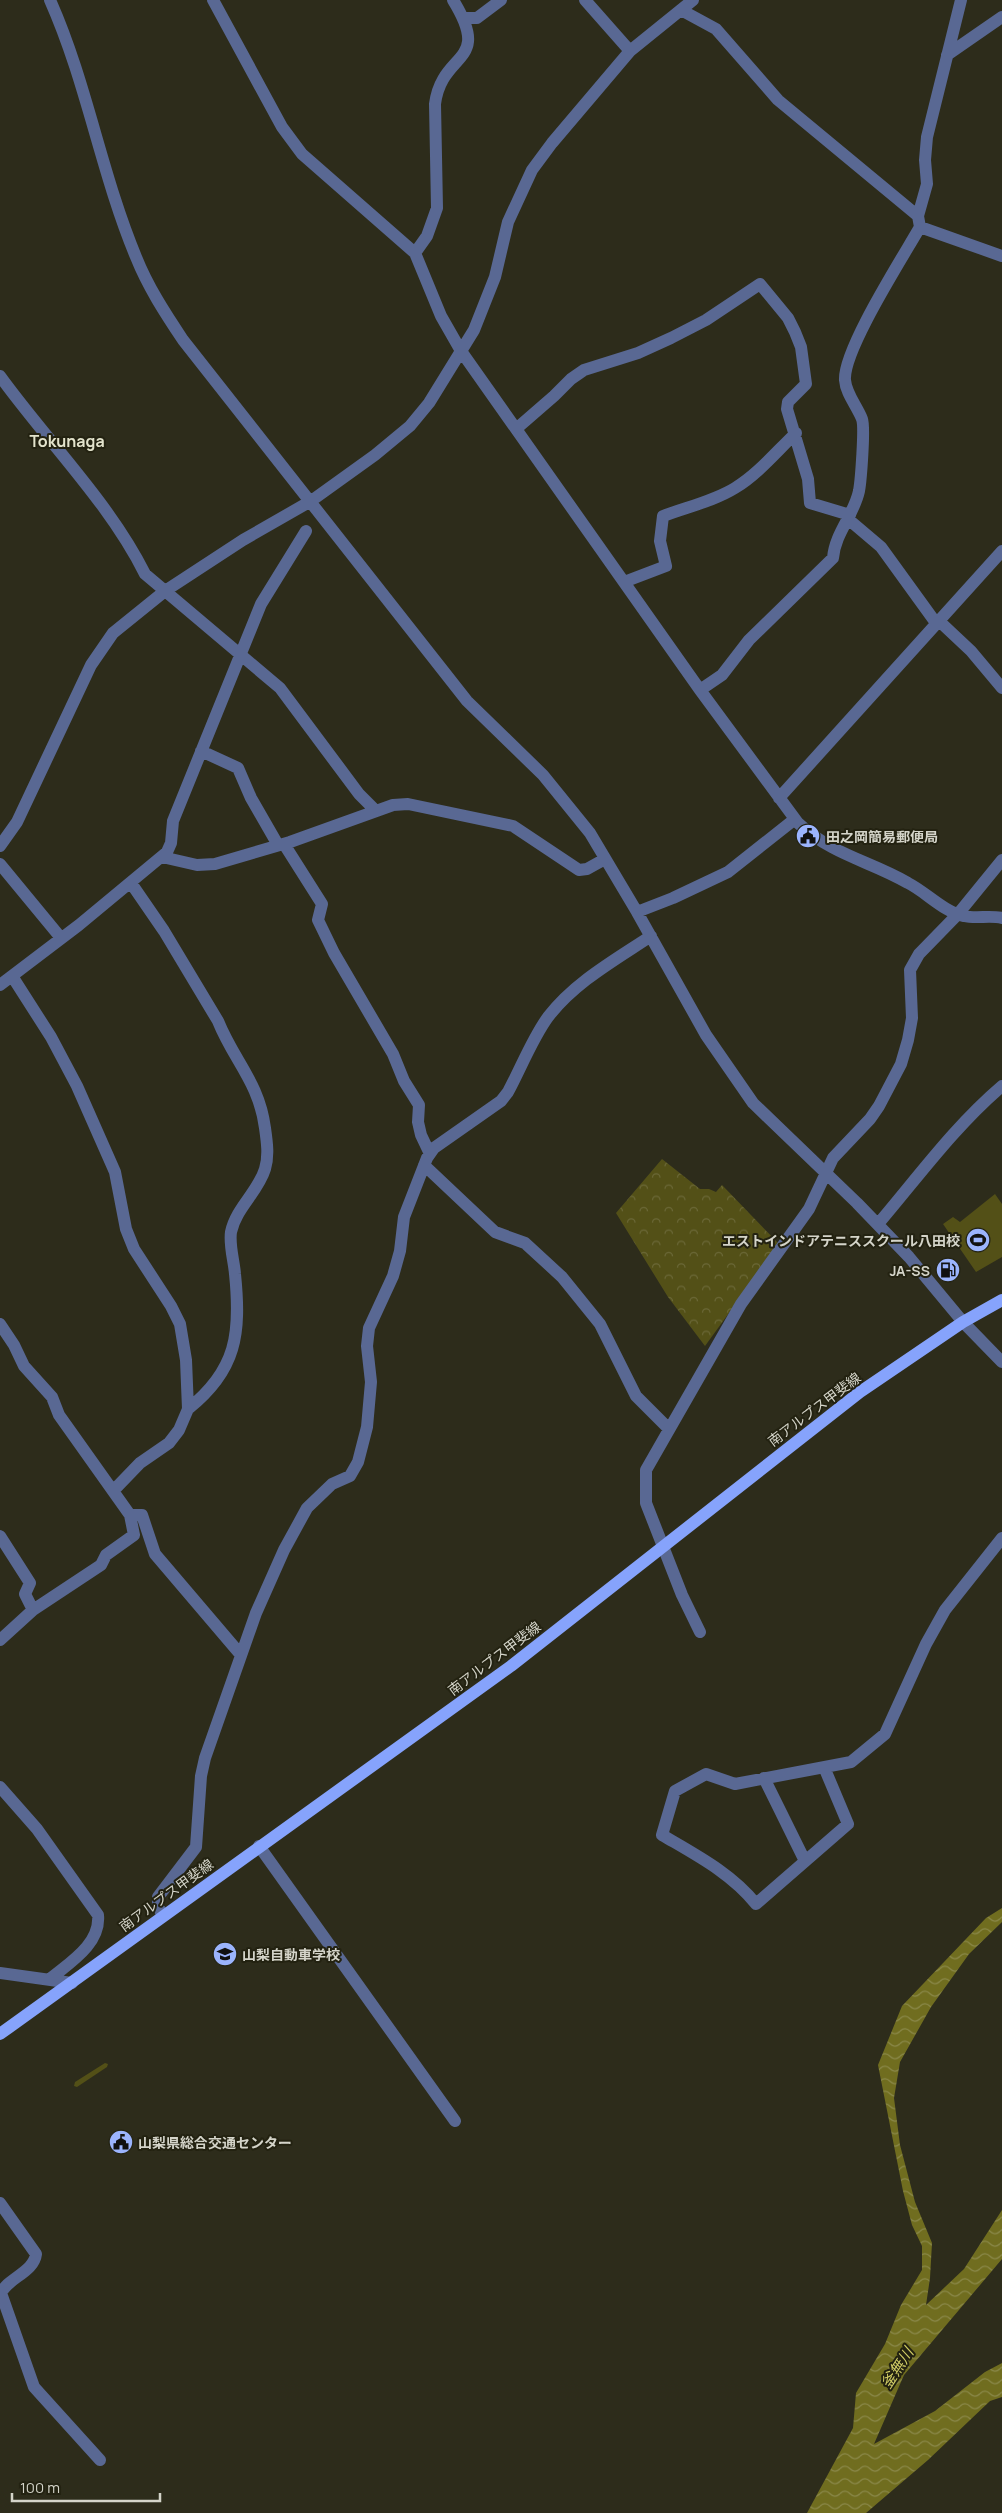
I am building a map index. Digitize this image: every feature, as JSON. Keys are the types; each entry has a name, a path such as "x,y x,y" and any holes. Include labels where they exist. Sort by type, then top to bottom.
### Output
{"main road":[{"name":"南アルプス甲斐線","path":"0,2034 511,1666 860,1392 963,1322 1002,1300"}],"street":[{"path":"50,0 83,85 136,257 157,302 189,347 461,694 544,775 586,826 651,936 706,1035 742,1089 759,1110 910,1257 963,1322 1001,1358"},
{"path":"213,0 282,127 302,154 415,253 441,316 461,352 700,690 795,819 815,838 832,849 907,882 958,914 1002,918"},
{"path":"415,253 427,236 437,208 435,104 437,90 443,78 467,50 469,41 464,18 453,0"},
{"path":"464,18 477,18 501,0"},
{"path":"585,0 630,51"},
{"path":"0,846 17,822 91,665 113,633 165,591 243,540 311,501 375,455 410,426 429,403 461,352 484,308 495,277 508,222 532,170 552,143 630,51 693,0"},
{"path":"700,690 722,675 749,640 833,558 834,545 849,517 859,491 863,421 847,390 845,379 862,329 919,221 927,184 925,160 927,137 961,0"},
{"path":"681,10 716,29 778,100 919,221 1002,256"},
{"path":"947,55 1002,18"},
{"path":"516,429 571,379 584,370 638,353 671,338 706,320 760,284 788,318 801,347 806,384 788,402 787,409 796,433 808,479 810,503 849,517 881,547 937,622 971,651 1002,688"},
{"path":"0,376 113,521 133,549 145,574 280,688 359,794 376,811"},
{"path":"624,582 666,566 660,541 663,516 720,496 734,489 746,481 796,433"},
{"path":"0,985 162,858 172,843 174,821 261,604 306,531"},
{"path":"778,798 1002,551"},
{"path":"201,751 238,768 251,798 322,904 318,920 334,953 393,1054 404,1081 419,1105 419,1128 427,1159 495,1232 525,1243 562,1277 600,1324 636,1396 668,1428"},
{"path":"162,858 197,865 215,864 281,844 393,805 408,804 513,826 579,870 587,869 605,859"},
{"path":"637,912 673,898 728,872 754,854 795,819"},
{"path":"700,1632 682,1595 646,1503 644,1484 646,1470 668,1428 741,1304 809,1209 833,1158 870,1119 879,1106 901,1064 912,1018 910,970 919,954 958,914 1002,860"},
{"path":"0,864 61,938"},
{"path":"131,883 164,931 218,1021 224,1036 246,1069 259,1096 267,1144 268,1154 265,1171 238,1212 231,1233 238,1324 231,1353 221,1376 208,1393 188,1409"},
{"path":"163,1915 158,1907 158,1897 196,1847 201,1776 205,1758 263,1598 307,1508 332,1484 350,1476 358,1462 367,1427 371,1382 367,1346 368,1328 393,1276 400,1251 404,1216 427,1159 434,1148 501,1101 508,1092 548,1017 574,991 591,976 651,936"},
{"path":"12,976 51,1037 77,1086 115,1172 126,1229 134,1249 171,1306 180,1324 186,1360 188,1409 179,1430 169,1444 140,1463 113,1491"},
{"path":"878,1224 957,1130 980,1105 1002,1086"},
{"path":"0,1324 24,1366 52,1397 59,1415 130,1515 134,1535 106,1555 101,1565 34,1610 0,1640"},
{"path":"130,1515 142,1515 155,1554 241,1655"},
{"path":"0,1536 30,1583 25,1594 34,1610"},
{"path":"824,1767 848,1824 756,1904 740,1885 700,1857 662,1835 672,1797 679,1788 706,1774 735,1784 764,1778 824,1767 852,1762 885,1734 926,1644 945,1610 1002,1538"},
{"path":"764,1778 806,1861"},
{"path":"0,1787 36,1829 98,1915 98,1923 86,1950 50,1979"},
{"path":"259,1846 455,2121"},
{"path":"86,1950 101,1962"},
{"path":"0,1972 72,1983"},
{"path":"0,2203 36,2254 32,2264 5,2285 0,2293 34,2387 100,2460"}],"green space":[{"path":"662,1159 700,1189 709,1189 716,1192 722,1185 779,1244 705,1346 668,1297 616,1213"},
{"name":"エストインドアテニススクール八田校","path":"995,1194 1002,1204 1002,1257 976,1272 943,1224 953,1217 960,1222"},
{"path":"105,2063 108,2064 107,2067 77,2087 74,2086 75,2082"}],"water":[{"name":"釜無川","path":"1002,1908 1002,1922 969,1954 931,2007 900,2062 894,2098 900,2145 915,2202 932,2243 926,2305 964,2269 1002,2210 1002,2259 904,2375 874,2444 935,2411 985,2372 1002,2363 1002,2397 990,2401 928,2460 866,2513 807,2513 853,2428 856,2393 885,2344 901,2305 922,2270 922,2246 912,2225 903,2191 878,2065 902,2006 986,1918"}],"place":[{"name":"田之岡簡易郵便局","path":"808,836"},
{"name":"エストインドアテニススクール八田校","path":"978,1240"},
{"name":"JA-SS","path":"948,1270"},
{"name":"山梨自動車学校","path":"225,1954"},
{"name":"山梨県総合交通センター","path":"121,2142"}],"district":[{"name":"Tokunaga","path":"67,441"}]}
